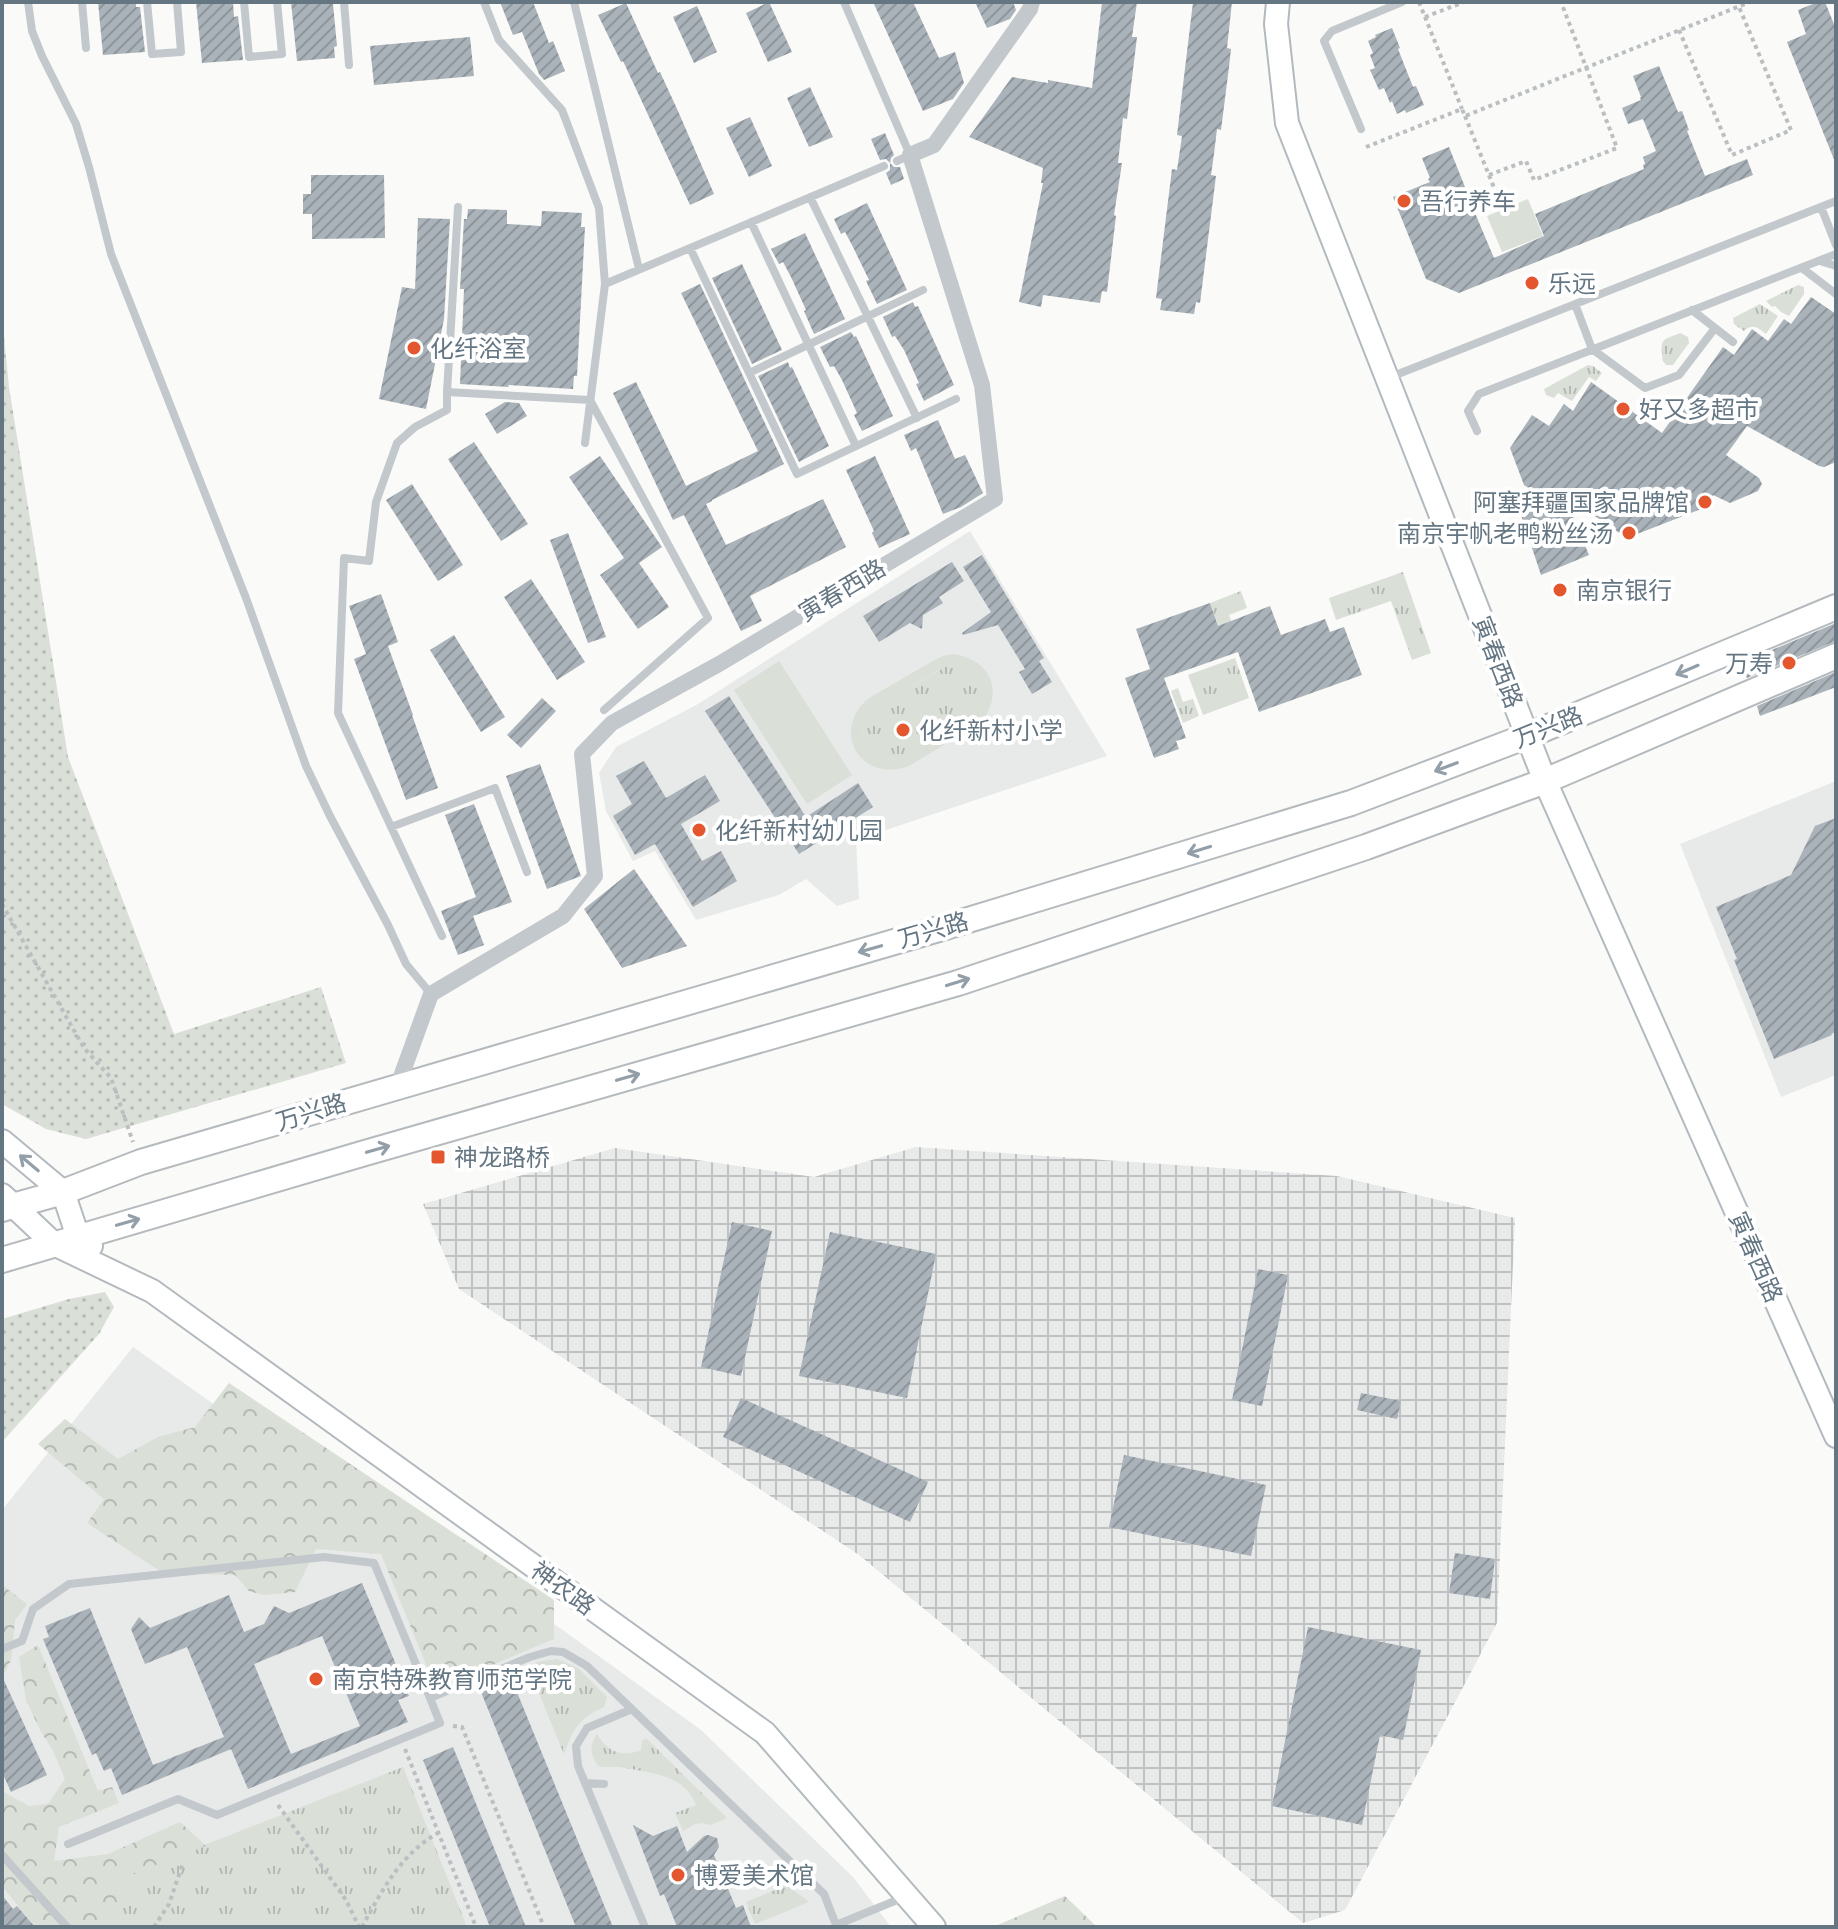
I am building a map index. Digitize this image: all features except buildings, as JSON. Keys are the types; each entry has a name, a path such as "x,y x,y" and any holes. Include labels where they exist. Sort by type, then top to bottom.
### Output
{"main road":[{"name":"万兴路","path":"6,1203 63,1192 141,1162 1114,876 1351,803 1527,736 1836,607"},
{"name":"万兴路","path":"2,1260 958,983 1366,847 1545,781 1836,656"}],"street":[{"path":"904,158 934,145 1032,2"},
{"name":"寅春西路","path":"1278,2 1276,24 1287,123 1545,781 1836,1436"},
{"name":"寅春西路","path":"431,994 563,916 595,876 582,754 612,723 719,664 995,499 982,385 904,158"},
{"path":"398,1085 431,994"},
{"path":"2,1141 63,1192 78,1237"},
{"name":"神农路","path":"6,1203 54,1244 152,1291"},
{"name":"神农路","path":"78,1237 765,1733 934,1927"}],"lane":[{"path":"28,2 32,31 76,124 111,254 241,585 306,766 406,964 431,994"},
{"path":"82,2 86,48"},
{"path":"147,2 152,54 181,52 177,2"},
{"path":"244,2 249,57 282,54 277,2"},
{"path":"344,2 349,65"},
{"path":"484,2 499,40 562,110 599,208 605,284 585,443"},
{"path":"574,2 639,269"},
{"path":"844,2 904,158"},
{"path":"1361,129 1324,41 1332,31 1402,2"},
{"path":"605,284 884,166"},
{"path":"810,197 917,418"},
{"path":"1387,378 1836,201"},
{"path":"442,936 338,713 344,558 369,561 376,502 397,443 415,427 447,410 458,207"},
{"path":"1821,207 1836,245"},
{"path":"751,222 856,446"},
{"path":"690,248 797,474 956,399"},
{"path":"1477,431 1468,411 1479,394 1836,254"},
{"path":"1820,261 1836,266"},
{"path":"1802,268 1836,294"},
{"path":"749,373 923,290"},
{"path":"1575,304 1592,349 1645,388 1679,375 1715,328"},
{"path":"1692,310 1733,342"},
{"path":"447,392 590,400"},
{"path":"590,400 708,618 604,710"},
{"path":"391,827 495,788 527,872"},
{"path":"2,1649 22,1641 33,1609 69,1584 324,1557 374,1563 440,1723 217,1815 178,1799 68,1844"},
{"path":"430,1698 530,1657 551,1651 563,1652 587,1666 824,1894 837,1926 907,1896"},
{"path":"632,1709 587,1728 576,1746 578,1766 645,1927"},
{"path":"585,1783 604,1784"},
{"path":"2,1855 67,1927"}],"path":[{"path":"1419,2 1499,200"},
{"path":"1425,17 1464,2"},
{"path":"1489,175 1526,161 1534,180 1617,148 1561,2"},
{"path":"1465,116 1750,2"},
{"path":"1679,30 1732,155 1791,130 1739,6"},
{"path":"1366,147 1462,109"},
{"path":"2,904 84,1048 111,1078 141,1162"},
{"path":"440,1723 462,1727 544,1927"},
{"path":"401,1739 476,1927"},
{"path":"269,1793 346,1900 361,1927"},
{"path":"361,1927 392,1874 410,1853 438,1833"},
{"path":"154,1927 169,1904 183,1863"}],"shaded area":[{"name":"化纤新村小学","path":"970,531 1107,756 856,840 859,899 837,906 806,879 779,895 696,920 655,851 633,861 606,811 599,773 616,747 698,704"},
{"path":"1836,781 1836,1075 1781,1097 1680,844"},
{"path":"916,1147 1337,1176 1515,1218 1497,1623 1345,1910 1303,1923 859,1555 459,1289 423,1204 615,1148 814,1177"},
{"name":"南京特殊教育师范学院","path":"133,1347 382,1523 560,1628 701,1730 853,1877 891,1927 2,1927 2,1510"}],"green space":[{"path":"1528,199 1543,236 1502,252 1487,216"},
{"path":"1798,285 1804,287 1804,294 1789,316 1766,301"},
{"path":"1760,304 1778,316 1766,334 1753,327 1744,331 1734,324 1733,318"},
{"path":"2,315 9,387 68,757 174,1034 321,987 346,1063 86,1139 46,1129 2,1104"},
{"path":"1680,333 1688,337 1689,343 1673,365 1666,365 1662,360 1662,344 1665,339"},
{"path":"1588,365 1602,373 1596,381 1589,377 1572,401 1558,393 1554,398 1546,395 1544,389"},
{"path":"1403,572 1431,653 1412,660 1391,601 1336,620 1329,598"},
{"path":"1241,591 1247,608 1229,615 1238,640 1225,645 1210,603"},
{"path":"954,654 967,657 985,670 993,688 989,710 982,722 909,766 892,770 877,768 865,761 851,739 857,711 869,698 943,656","holes":["945,667 963,668 975,678 981,691 974,714 903,757 885,759 869,751 863,735 864,726 874,708"]},
{"path":"1235,658 1249,698 1203,715 1188,675"},
{"path":"779,661 852,775 807,804 734,690"},
{"path":"954,666 970,672 979,684 980,699 974,714 903,757 885,759 869,751 863,735 864,726 874,708 945,667"},
{"path":"1178,688 1183,702 1193,699 1199,716 1183,723 1171,691"},
{"path":"105,1292 114,1307 99,1334 2,1442 2,1319"},
{"path":"229,1383 554,1600 554,1639 454,1681 434,1684 381,1554 316,1549 295,1592 263,1595 249,1591 235,1575 163,1573 87,1523 104,1499 38,1444 65,1419 118,1459 158,1437 195,1427"},
{"path":"2,1585 27,1604 15,1620 11,1660 2,1678"},
{"path":"38,1645 98,1791 112,1787 119,1803 59,1827 54,1861 108,1854 180,1822 206,1846 121,1878 116,1908 126,1927 35,1927 2,1886 2,1791 29,1806 48,1804 65,1779 26,1700 19,1657"},
{"path":"557,1659 578,1668 607,1697 604,1707 578,1725 564,1754 529,1669 537,1662"},
{"path":"597,1734 611,1749 622,1753 641,1750 642,1741 646,1738 727,1818 710,1825 695,1824 683,1831 675,1813 696,1805 686,1789 672,1779 655,1774 598,1766 592,1750"},
{"path":"403,1767 467,1927 126,1927 116,1908 121,1878"},
{"path":"787,1885 809,1902 755,1924 746,1902"},
{"path":"1065,1896 1097,1927 993,1927"}],"place":[{"name":"吾行养车","path":"1404,201"},
{"name":"乐远","path":"1532,283"},
{"name":"化纤浴室","path":"414,348"},
{"name":"好又多超市","path":"1623,409"},
{"name":"阿塞拜疆国家品牌馆","path":"1705,502"},
{"name":"南京宇帆老鸭粉丝汤","path":"1629,533"},
{"name":"南京银行","path":"1560,590"},
{"name":"万寿","path":"1789,663"},
{"name":"化纤新村小学","path":"903,730"},
{"name":"化纤新村幼儿园","path":"699,830"},
{"name":"神龙路桥","path":"438,1157"},
{"name":"南京特殊教育师范学院","path":"316,1679"},
{"name":"博爱美术馆","path":"678,1875"}]}
